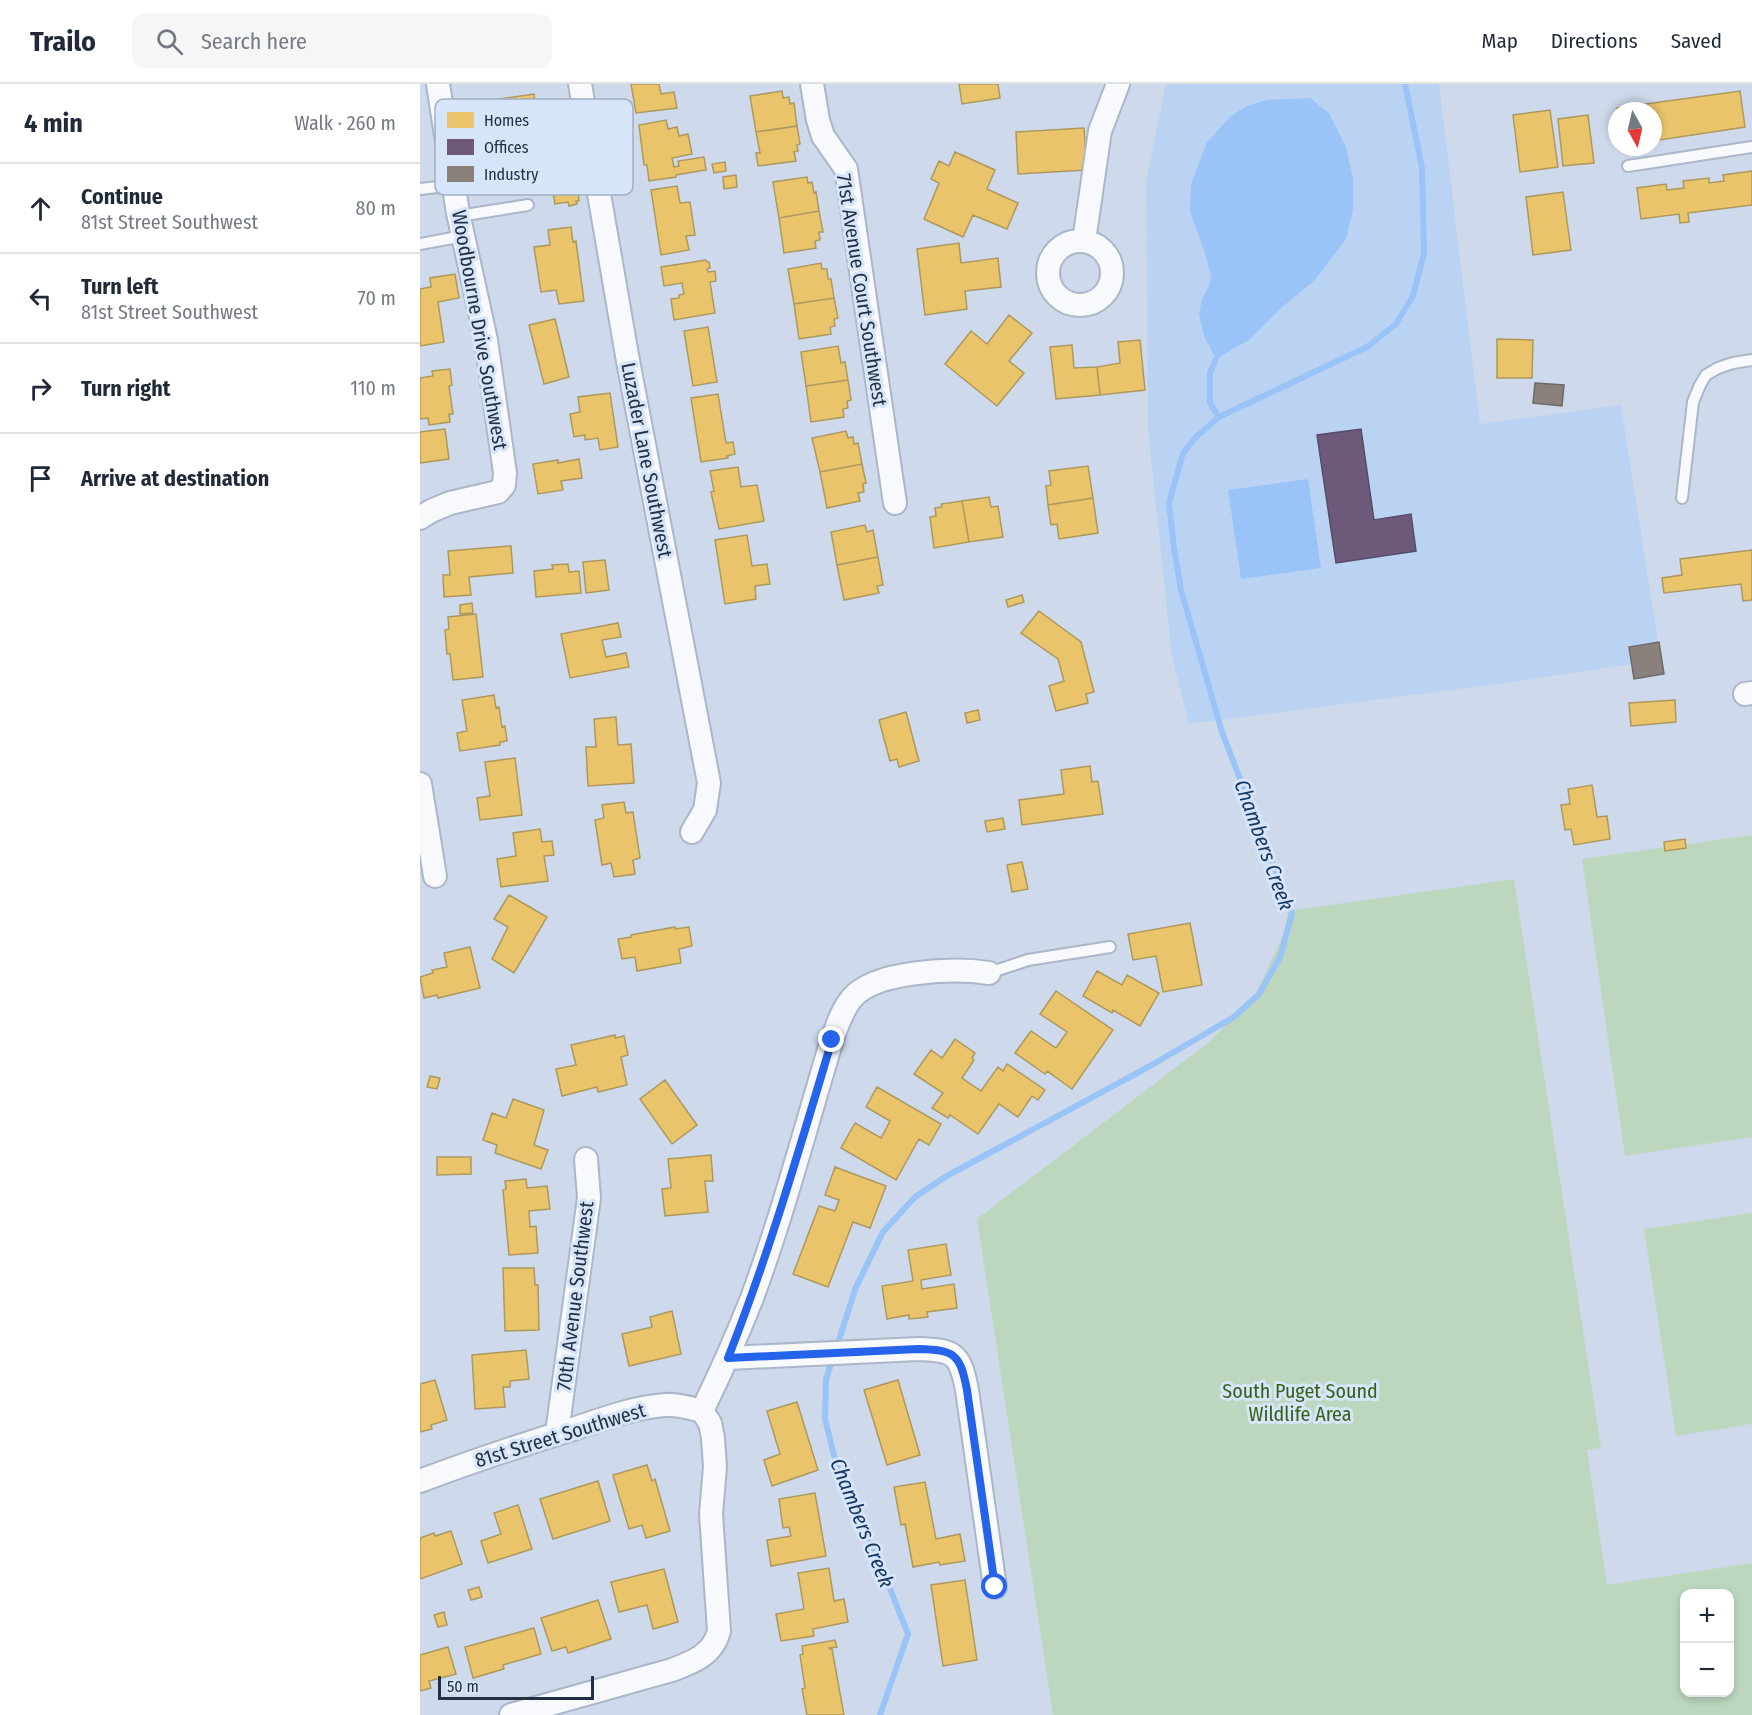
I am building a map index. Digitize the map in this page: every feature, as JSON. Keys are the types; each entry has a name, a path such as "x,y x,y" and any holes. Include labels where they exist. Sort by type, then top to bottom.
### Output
{"street":[{"name":"Woodbourne Drive Southwest","path":"438,84 440,99"},
{"name":"Luzader Lane Southwest","path":"580,84 583,99"},
{"name":"71st Avenue Court Southwest","path":"812,84 823,136 846,169 895,503"},
{"path":"1084,240 1100,131 1118,84"},
{"name":"Woodbourne Drive Southwest","path":"420,518 450,503 498,492 504,485 505,472 486,340 456,195"},
{"name":"Luzader Lane Southwest","path":"599,195 630,372 709,783 705,810 692,832"},
{"path":"420,784 435,876"},
{"path":"511,1715 672,1670 694,1662 707,1654 712,1647 719,1630 711,1514 715,1467 710,1423 702,1411 728,1358 752,1297 842,1014 852,998 866,987 891,978 952,970 989,974"},
{"name":"70th Avenue Southwest","path":"557,1433 589,1198 586,1159"},
{"path":"728,1358 918,1349 948,1352 956,1358 963,1371 995,1587"},
{"name":"81st Street Southwest","path":"420,1481 557,1433 649,1407 669,1405 702,1411"}],"lane":[{"path":"1628,166 1752,147"},
{"path":"420,189 435,187"},
{"path":"420,244 461,226 528,205"},
{"path":"1682,498 1693,402 1700,385 1706,375 1718,368 1752,360"},
{"path":"989,974 1028,960 1110,947"}],"shaded area":[{"path":"1166,84 1439,84 1480,424 1621,405 1661,660 1506,683 1189,724 1172,658 1148,430 1146,181"},
{"path":"1310,98 1329,113 1346,147 1353,179 1353,210 1346,239 1314,281 1281,308 1249,340 1216,359 1204,336 1199,314 1211,277 1190,212 1191,184 1207,142 1231,116 1247,106 1267,100"},
{"path":"1308,479 1321,568 1241,579 1228,490"}],"green space":[{"path":"1752,835 1752,1137 1625,1156 1582,859"},
{"name":"South Puget Sound Wildlife Area","path":"1514,879 1601,1448 1587,1450 1607,1585 1752,1563 1752,1715 1053,1715 977,1219 1208,1043 1255,996 1284,933 1288,911"},
{"path":"1752,1213 1752,1424 1676,1436 1644,1229"}],"building: Homes":[{"path":"631,84 659,84 661,94 674,92 677,108 636,113"},
{"path":"959,84 998,84 1000,98 962,104"},
{"path":"782,91 783,98 789,97 790,104 794,103 797,126 756,132 750,96"},
{"path":"1740,91 1745,127 1662,140 1660,102"},
{"path":"534,94 535,99 500,99"},
{"path":"1550,110 1558,167 1520,172 1513,115"},
{"path":"1588,115 1594,163 1563,166 1558,119"},
{"path":"666,120 668,129 677,127 679,136 688,134 692,154 672,158 674,167 679,166 678,161 704,157 706,170 649,181 647,165 644,165 639,125"},
{"path":"797,126 800,144 797,145 798,151 794,152 796,161 758,166 756,153 760,153 756,132"},
{"path":"1084,128 1087,170 1018,174 1016,132"},
{"path":"955,152 995,170 987,189 1018,203 1007,229 973,215 963,237 924,219 939,183 931,179 939,161 949,166"},
{"path":"725,162 726,171 714,173 712,164"},
{"path":"1752,171 1752,205 1688,213 1689,222 1680,223 1679,214 1641,219 1637,188 1666,184 1667,190 1684,188 1683,181 1709,178 1709,183 1724,181 1723,175"},
{"path":"736,175 737,187 724,189 723,177"},
{"path":"807,177 808,183 812,182 814,193 816,192 819,211 779,218 773,182"},
{"path":"677,186 680,203 690,202 695,235 686,236 689,250 661,255 651,190"},
{"path":"1563,192 1571,250 1533,255 1526,197"},
{"path":"554,195 578,195 577,204 569,206 568,202 555,204"},
{"path":"819,211 823,232 819,232 820,240 815,241 816,248 784,253 779,218"},
{"path":"571,227 573,242 576,241 584,301 559,304 556,290 541,292 534,247 550,245 548,230"},
{"path":"959,243 961,263 998,258 1001,287 965,291 967,309 925,315 917,249"},
{"path":"706,260 710,268 707,269 708,272 715,271 716,281 710,282 715,313 674,320 671,299 679,298 679,295 684,294 682,283 664,286 661,267"},
{"path":"821,263 822,269 827,269 828,279 831,279 834,298 794,304 788,269"},
{"path":"455,274 459,298 438,302 444,342 420,346 420,289 431,287 430,278"},
{"path":"834,298 838,318 834,319 835,326 830,327 831,334 799,339 794,304"},
{"path":"1009,315 1032,333 1009,361 1024,373 997,406 945,364 971,331 987,344"},
{"path":"555,319 569,377 544,384 529,325"},
{"path":"708,327 717,382 693,386 684,331"},
{"path":"1497,339 1533,340 1532,378 1497,378"},
{"path":"1140,340 1145,390 1100,395 1097,367 1120,363 1118,342"},
{"path":"1072,345 1074,368 1097,367 1100,395 1056,399 1050,347"},
{"path":"838,346 841,363 845,362 848,380 806,386 801,352"},
{"path":"450,369 452,385 449,386 453,414 449,414 450,422 429,425 428,418 420,419 420,378 433,376 432,371"},
{"path":"848,380 851,400 847,401 848,408 843,409 844,417 811,422 806,386"},
{"path":"610,393 618,447 600,450 598,438 585,440 585,435 574,437 570,414 580,412 578,397"},
{"path":"718,394 726,443 733,442 735,454 727,456 728,458 701,462 691,398"},
{"path":"445,429 449,459 420,463 420,432"},
{"path":"846,431 848,438 853,437 854,444 858,443 862,464 820,472 812,438"},
{"path":"579,459 582,478 561,481 563,490 538,494 533,464"},
{"path":"862,464 866,483 863,484 864,492 858,493 860,501 827,508 820,472"},
{"path":"1088,466 1093,498 1048,505 1046,486 1051,485 1049,471"},
{"path":"738,467 741,487 757,485 764,521 719,529 711,492 714,491 710,471"},
{"path":"989,497 991,507 998,506 1003,537 969,542 962,501"},
{"path":"1093,498 1098,533 1059,539 1057,524 1051,525 1048,505"},
{"path":"962,501 969,542 934,548 930,517 936,516 935,508 942,507 941,504"},
{"path":"865,525 867,532 873,530 878,557 837,565 831,532"},
{"path":"747,535 752,566 767,564 770,584 755,586 756,599 725,604 715,540"},
{"path":"511,546 513,573 469,577 471,595 444,597 443,575 450,575 448,551"},
{"path":"1752,550 1752,600 1743,601 1741,584 1664,593 1662,578 1682,575 1680,559"},
{"path":"878,557 883,585 877,586 879,593 844,600 837,565"},
{"path":"605,560 609,590 586,593 583,562"},
{"path":"568,564 569,572 579,571 581,593 536,597 534,571 553,569 552,565"},
{"path":"1022,595 1024,602 1008,607 1006,600"},
{"path":"472,603 473,613 460,614 460,605"},
{"path":"1039,611 1081,642 1094,692 1086,694 1088,703 1056,711 1049,686 1064,681 1058,659 1021,633"},
{"path":"476,614 483,677 453,680 450,654 447,654 445,630 449,629 448,617"},
{"path":"618,623 621,637 602,640 606,657 626,653 629,667 570,678 561,634"},
{"path":"494,695 496,708 499,707 502,727 505,726 507,741 500,742 500,745 460,751 457,733 467,731 462,700"},
{"path":"1675,700 1676,722 1631,726 1629,703"},
{"path":"978,710 980,720 967,723 965,713"},
{"path":"906,712 919,761 899,767 897,759 890,761 879,720"},
{"path":"616,717 618,745 631,744 634,783 588,786 586,747 596,747 594,719"},
{"path":"515,758 522,815 480,820 477,798 490,796 485,762"},
{"path":"1090,766 1092,782 1098,781 1103,814 1022,825 1019,800 1064,794 1061,770"},
{"path":"1592,785 1597,817 1607,816 1610,839 1574,845 1571,829 1565,830 1561,805 1570,804 1568,789"},
{"path":"624,802 626,813 633,812 640,858 633,860 635,874 614,877 611,863 602,865 595,820 604,818 602,805"},
{"path":"1003,818 1005,829 987,832 985,821"},
{"path":"540,829 542,842 552,841 554,855 544,856 548,881 501,887 497,859 516,856 513,833"},
{"path":"1685,839 1686,848 1665,851 1664,842"},
{"path":"1022,862 1028,889 1012,892 1007,865"},
{"path":"509,895 547,917 514,973 492,959 508,927 494,919"},
{"path":"1190,923 1202,985 1163,992 1156,956 1133,960 1128,934"},
{"path":"675,927 675,929 689,927 692,946 679,949 681,963 637,971 635,957 622,959 618,939"},
{"path":"470,947 480,988 438,998 437,995 424,998 420,977 433,973 432,970 447,967 444,953"},
{"path":"1097,971 1122,985 1127,975 1159,993 1140,1026 1083,996"},
{"path":"1056,991 1113,1030 1072,1089 1047,1071 1045,1074 1015,1053 1031,1031 1056,1048 1067,1032 1040,1014"},
{"path":"615,1035 615,1038 624,1036 628,1055 621,1057 627,1085 598,1092 597,1087 562,1096 556,1069 576,1065 571,1045"},
{"path":"955,1039 975,1053 972,1058 974,1060 962,1078 981,1091 998,1067 1003,1071 1007,1064 1045,1090 1038,1100 1032,1096 1018,1117 999,1104 978,1134 950,1115 948,1118 932,1108 943,1093 914,1074 931,1050 942,1058"},
{"path":"430,1076 440,1078 437,1089 427,1087"},
{"path":"665,1080 697,1125 672,1144 640,1099"},
{"path":"877,1087 941,1124 929,1145 919,1139 896,1180 841,1148 855,1123 881,1138 890,1121 866,1107"},
{"path":"513,1099 544,1110 534,1145 548,1150 541,1169 495,1153 497,1145 483,1140 492,1113 506,1118"},
{"path":"711,1155 713,1181 705,1181 708,1212 665,1216 662,1189 671,1188 668,1159"},
{"path":"437,1157 471,1157 471,1174 437,1175"},
{"path":"835,1167 886,1186 870,1228 853,1222 828,1287 793,1274 819,1206 835,1211 839,1200 825,1195"},
{"path":"526,1179 527,1188 547,1186 550,1209 529,1211 530,1227 536,1226 538,1253 509,1255 503,1190 506,1189 505,1181"},
{"path":"946,1244 951,1275 921,1280 922,1289 954,1284 957,1308 927,1312 928,1317 909,1319 909,1315 887,1319 882,1286 913,1281 908,1250"},
{"path":"503,1268 534,1268 535,1285 538,1285 539,1330 505,1331"},
{"path":"672,1311 681,1354 629,1366 622,1334 652,1327 650,1317"},
{"path":"526,1350 529,1379 510,1381 510,1387 503,1387 505,1407 475,1409 472,1355"},
{"path":"435,1380 447,1420 431,1425 432,1429 420,1432 420,1384"},
{"path":"898,1380 920,1455 887,1465 864,1390"},
{"path":"797,1402 818,1470 772,1486 764,1460 780,1454 767,1411"},
{"path":"647,1465 652,1481 655,1479 670,1531 646,1538 642,1525 629,1529 613,1475"},
{"path":"598,1481 610,1521 553,1539 540,1499"},
{"path":"925,1482 936,1539 960,1534 965,1561 940,1565 939,1562 913,1567 905,1524 901,1525 894,1487"},
{"path":"815,1493 826,1556 771,1566 767,1540 791,1536 789,1527 783,1528 779,1499"},
{"path":"518,1505 532,1549 488,1563 481,1541 501,1534 494,1513"},
{"path":"451,1531 462,1564 420,1579 420,1538"},
{"path":"829,1568 834,1601 844,1599 848,1622 813,1629 814,1636 781,1641 776,1614 804,1609 798,1573"},
{"path":"664,1569 678,1622 653,1629 647,1605 619,1612 611,1582"},
{"path":"965,1580 977,1660 943,1666 931,1585"},
{"path":"479,1587 482,1597 471,1600 468,1590"},
{"path":"598,1600 611,1639 568,1653 566,1647 552,1651 541,1618"},
{"path":"444,1612 447,1625 438,1627 434,1615"},
{"path":"534,1628 541,1654 503,1665 504,1669 473,1678 465,1647"},
{"path":"835,1640 837,1647 829,1648 832,1649 844,1715 807,1715 802,1689 805,1688 800,1655 803,1654 802,1646"},
{"path":"448,1647 456,1674 429,1681 431,1688 420,1691 420,1655"}],"building: Offices":[{"path":"1361,429 1374,520 1411,514 1416,551 1336,563 1317,435"}],"building: Industry":[{"path":"1535,383 1564,385 1562,406 1533,403"},
{"path":"1659,642 1664,674 1634,679 1629,647"}],"waterway":[{"name":"Chambers Creek","path":"836,1349 856,1287 883,1232 915,1197 945,1177 1150,1066 1234,1017 1259,994 1280,957 1292,914 1222,732 1181,590 1169,503 1183,453 1197,436 1219,417 1367,347 1396,324 1413,296 1424,253 1422,168 1405,84"},
{"path":"1216,359 1210,372 1210,403 1219,417"},
{"name":"Chambers Creek","path":"833,1358 826,1379 825,1419 839,1475 879,1561 908,1634 880,1715"}],"route":[{"path":"832,1040 783,1203 752,1297 728,1358 918,1349 948,1352 956,1358 963,1371 967,1390 995,1587"}]}
